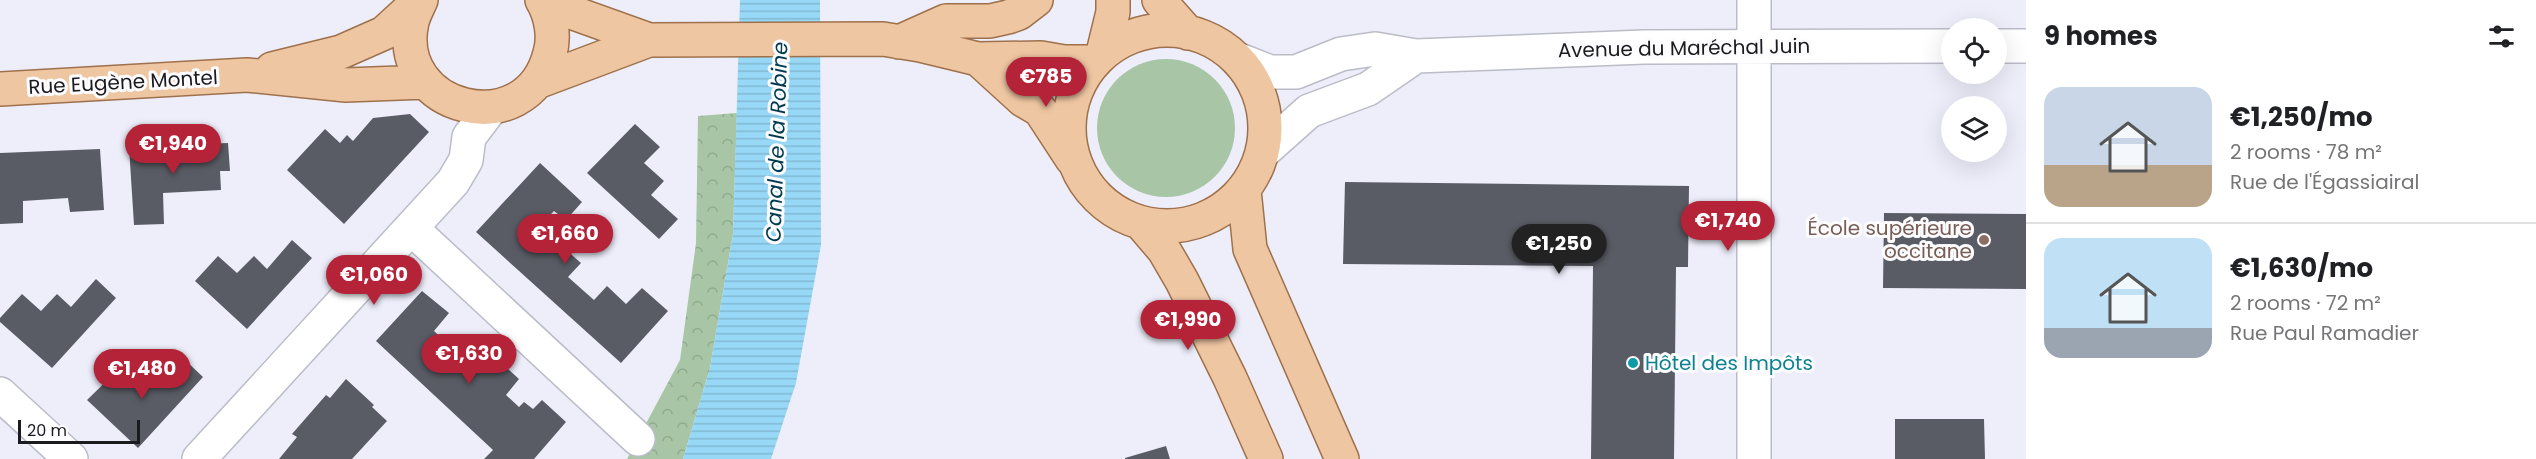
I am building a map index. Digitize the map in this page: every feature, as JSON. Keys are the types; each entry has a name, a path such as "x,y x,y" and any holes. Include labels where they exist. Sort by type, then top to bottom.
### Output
{"main road":[{"name":"Rue Eugène Montel","path":"246,75 341,52 384,33 420,0"},
{"path":"420,0 412,22 411,46 416,66 426,82 453,102 478,109 491,108 516,99 537,82 649,40"},
{"path":"899,42 946,21 990,21 1008,17 1036,0"},
{"path":"1077,166 1070,141 1070,116 1077,92 1098,57 1111,22 1113,0"},
{"path":"1159,0 1188,33"},
{"path":"543,1 649,40 867,39 940,49 978,59 1041,58 1064,62 1098,57 1128,38 1158,31 1188,33 1214,43 1237,59 1256,87 1265,119 1263,152 1244,190 1223,210 1198,222 1169,227 1141,223 1114,211 1092,191 1044,114 1023,100 978,59"},
{"path":"537,82 548,62 552,47 550,16 543,1"},
{"name":"Rue Eugène Montel","path":"0,88 246,75 346,85 426,82"},
{"path":"1244,190 1250,249 1342,459"},
{"path":"1141,223 1164,250 1182,281 1230,378 1266,459"}],"street":[{"path":"1754,0 1754,459"},
{"name":"Avenue du Maréchal Juin","path":"1237,59 1270,72 1296,72 1341,54 1376,49 1416,56 1754,46 1941,46"},
{"path":"2007,46 2026,46"},
{"path":"1263,152 1309,111 1368,89 1416,56"},
{"path":"199,459 453,182 466,160 470,137 491,108"},
{"path":"411,228 638,439"},
{"path":"0,394 71,459"}],"green space":[{"path":"1166,59 1192,64 1215,79 1230,102 1235,128 1230,154 1215,177 1192,192 1166,197 1140,192 1117,177 1102,154 1097,128 1102,102 1117,79 1140,64"},
{"path":"737,113 733,234 710,368 683,459 627,459 680,360 696,243 698,116"}],"water":[{"name":"Canal de la Robine","path":"740,0 820,0 821,245 796,383 771,459 683,459 710,368 733,234"}],"building":[{"path":"410,114 429,132 344,224 287,170 325,129 340,143 347,135 353,141 373,118"},
{"path":"635,124 660,147 644,163 664,181 651,195 678,219 659,239 587,173"},
{"path":"228,143 230,171 220,171 221,190 163,193 164,224 134,225 129,147"},
{"path":"100,149 104,210 70,212 68,198 23,201 23,223 0,224 0,153"},
{"path":"540,163 582,202 566,220 554,211 544,221 539,217 534,222 581,263 568,277 594,300 607,286 626,304 642,288 668,311 621,363 476,232"},
{"name":"Hôtel des Impôts","path":"1345,182 1689,186 1688,267 1676,267 1674,459 1591,459 1593,266 1343,264"},
{"path":"1884,213 2026,214 2026,289 1883,288"},
{"path":"292,240 312,258 247,329 195,281 218,256 237,273 254,256 267,269"},
{"path":"96,279 116,298 52,368 0,322 0,318 22,294 41,311 57,294 71,307"},
{"path":"422,291 449,313 434,331 479,373 494,356 519,379 506,395 519,407 524,402 533,409 542,400 566,422 534,459 484,459 493,450 376,341"},
{"path":"184,359 203,377 138,448 87,400 125,363 141,378 145,374 158,387"},
{"path":"346,379 374,405 372,407 387,421 352,459 279,459 297,437 292,434 326,395 330,398"},
{"path":"1895,419 1984,419 1985,459 1895,459"},
{"path":"1166,446 1170,459 1125,459 1125,458"}],"place":[{"name":"École supérieure occitane","path":"1984,240"},
{"name":"Hôtel des Impôts","path":"1633,363"}]}
